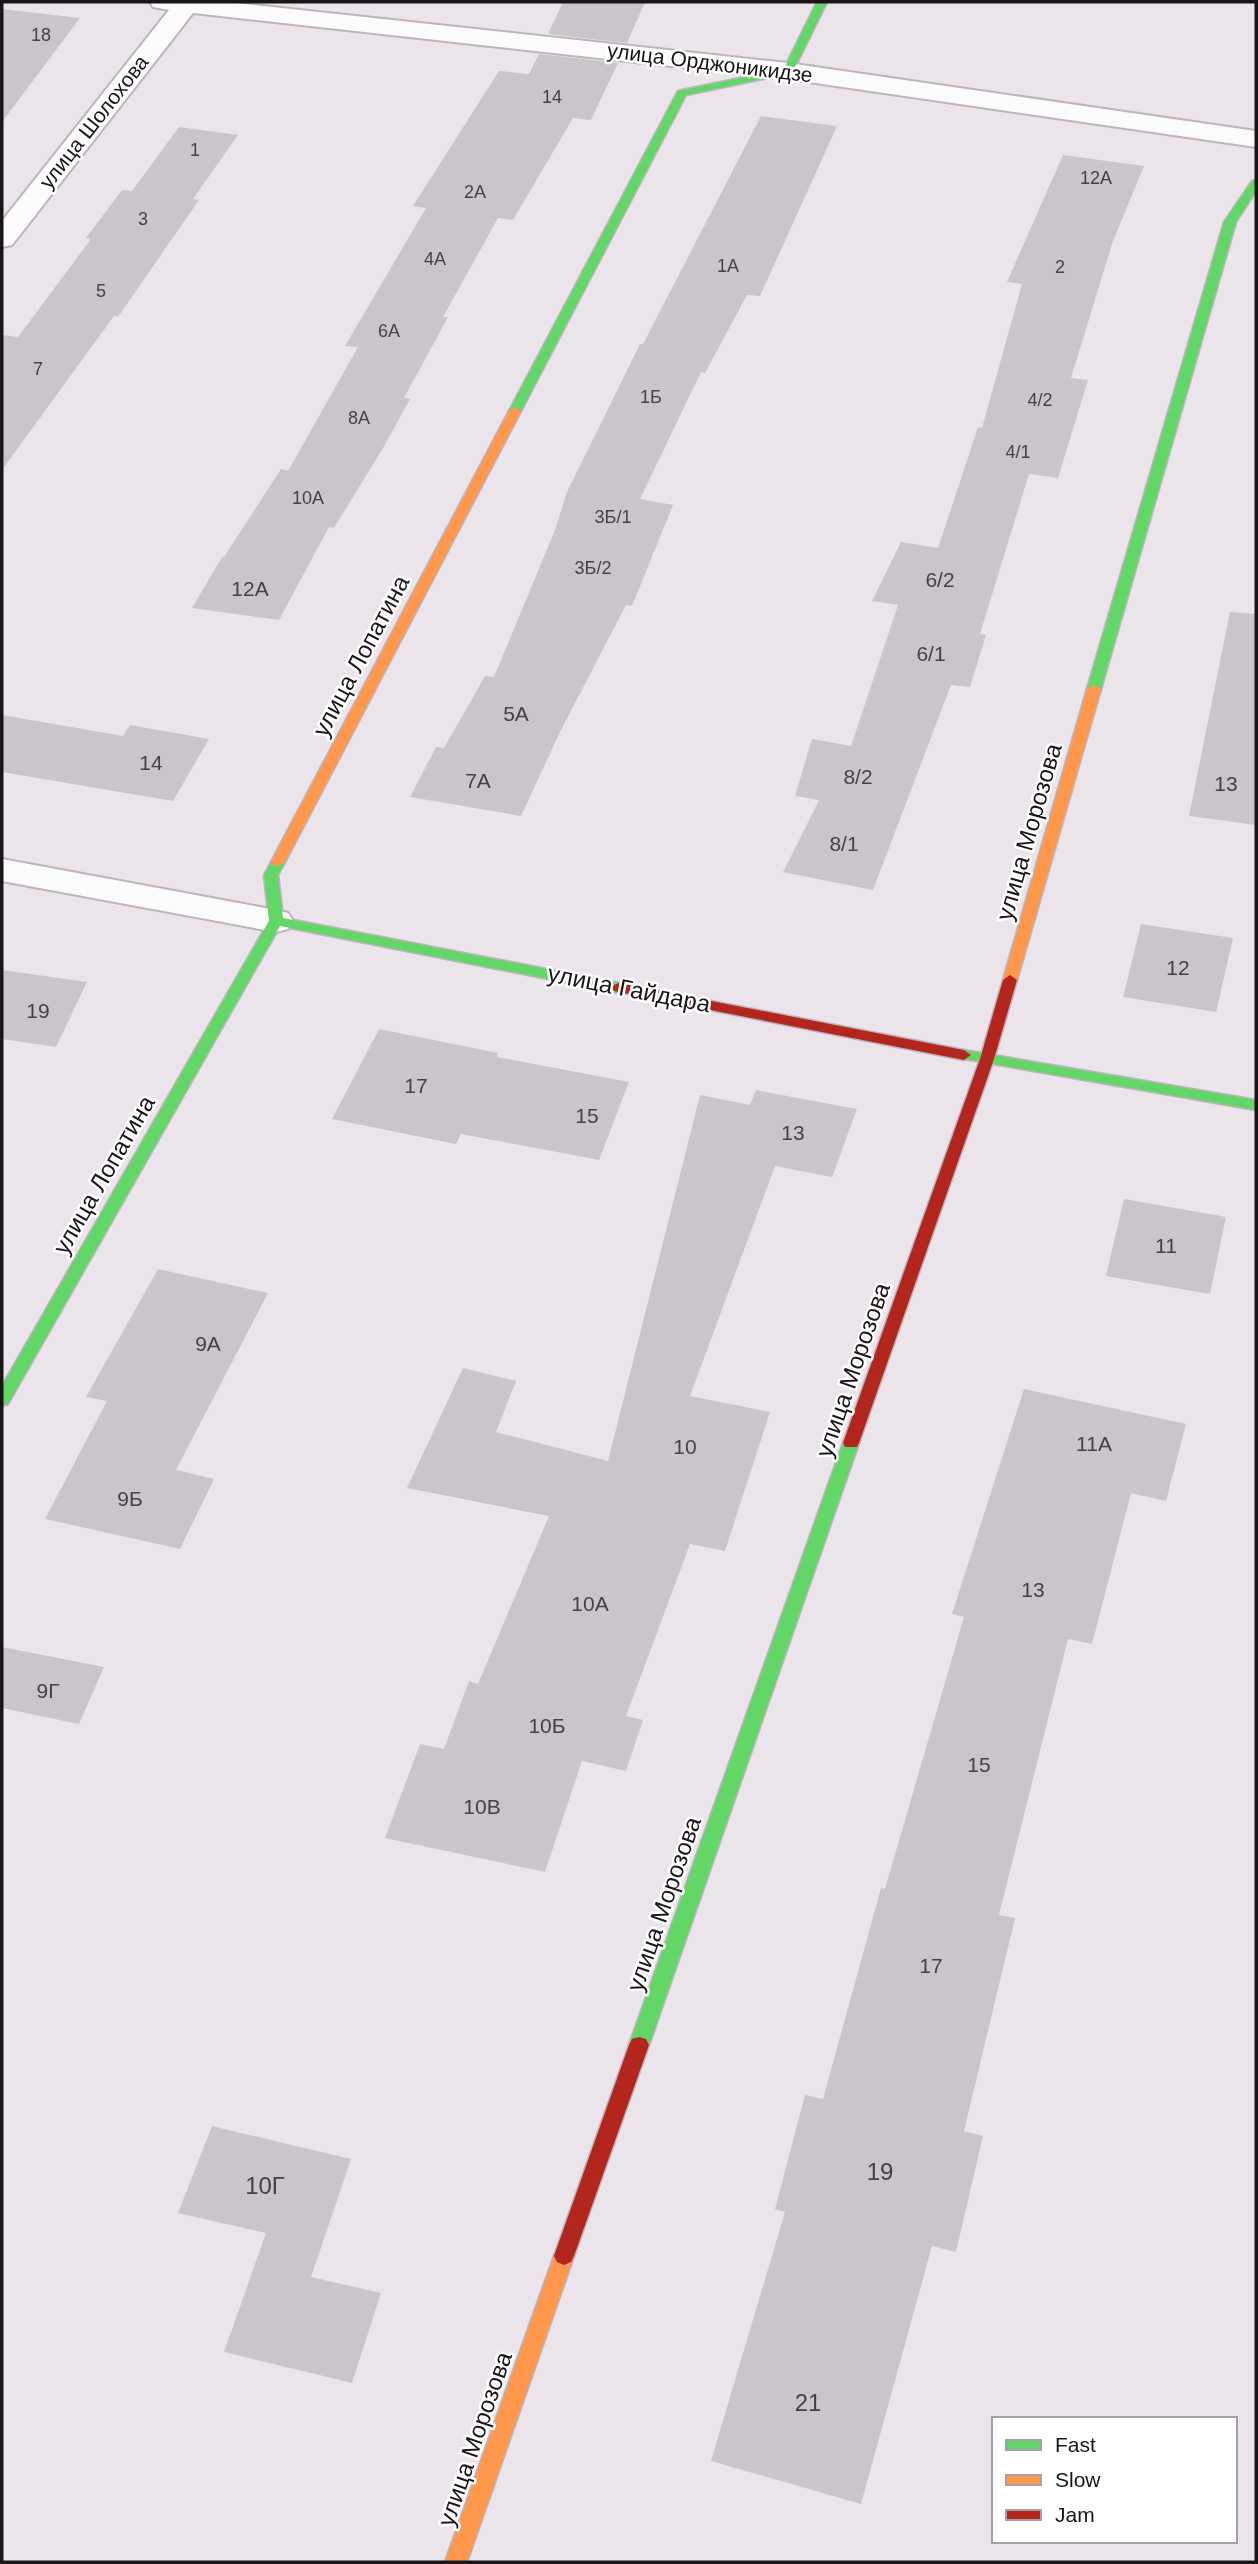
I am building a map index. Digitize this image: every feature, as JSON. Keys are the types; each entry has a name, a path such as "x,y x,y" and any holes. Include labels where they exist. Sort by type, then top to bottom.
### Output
{"street":[{"path":"788,71 822,2"},
{"name":"улица Орджоникидзе","path":"174,3 788,71 1256,139"},
{"name":"улица Шолохова","path":"2,239 174,3"},
{"name":"улица Лопатина","path":"2,1400 276,921 271,875 682,93 788,71"},
{"name":"улица Морозова","path":"456,2562 987,1059 1230,222 1256,183"},
{"name":"улица Гайдара","path":"2,870 987,1059 1256,1105"}],"building":[{"path":"563,2 645,2 627,43 548,34"},
{"path":"2,9 80,18 2,122"},
{"path":"539,54 618,63 591,120 573,118 513,220 498,218 443,317 448,317 404,398 410,399 334,528 329,527 279,620 192,608 222,557 281,469 288,471 358,347 345,346 426,208 413,206 499,71 529,74"},
{"path":"761,116 837,126 760,296 747,295 705,373 701,372 640,499 673,505 632,606 626,605 560,732 521,816 410,797 436,747 444,748 485,676 494,677 555,530 567,492 640,344 643,344"},
{"path":"179,127 238,135 193,199 199,200 118,317 114,316 2,470 2,335 18,337 91,239 86,238 122,190 132,191"},
{"path":"1063,155 1144,166 1113,241 1071,378 1088,380 1058,478 1029,474 980,634 986,635 970,687 951,685 873,890 783,872 819,800 795,796 812,739 851,746 898,605 872,601 901,542 938,548 978,427 982,428 1022,284 1007,282"},
{"path":"1230,612 1256,614 1256,825 1189,816"},
{"path":"2,715 123,736 130,725 209,739 173,801 2,772"},
{"path":"1141,924 1233,938 1216,1012 1123,997"},
{"path":"2,970 87,982 56,1047 2,1039"},
{"path":"379,1029 498,1053 497,1057 629,1082 599,1160 461,1134 456,1144 332,1119"},
{"path":"756,1090 857,1109 832,1177 775,1166 690,1396 770,1412 725,1551 690,1544 626,1716 643,1720 626,1771 582,1761 545,1872 385,1838 420,1744 444,1749 469,1681 478,1684 549,1516 407,1488 463,1368 516,1381 496,1432 608,1461 700,1095 750,1105"},
{"path":"1124,1199 1226,1217 1210,1294 1106,1276"},
{"path":"158,1269 268,1293 176,1470 214,1479 180,1549 45,1519 107,1401 86,1397"},
{"path":"1024,1389 1186,1424 1166,1501 1131,1493 1092,1644 1068,1639 999,1915 1015,1918 964,2131 983,2136 956,2252 932,2246 861,2504 711,2461 785,2212 775,2209 805,2095 823,2099 881,1888 885,1889 964,1617 952,1614"},
{"path":"2,1647 104,1667 79,1724 2,1708"},
{"path":"212,2126 351,2159 311,2277 381,2293 352,2383 224,2352 266,2233 178,2213"}],"traffic: fast":[{"path":"515,411 682,93 788,71 822,2"},
{"path":"1094,689 1230,222 1256,183"},
{"path":"2,1400 276,921 271,875 278,862"},
{"path":"276,921 619,988"},
{"path":"964,1055 1256,1105"},
{"path":"639,2045 851,1443"}],"traffic: slow":[{"path":"278,862 515,411"},
{"path":"1010,980 1094,689"},
{"path":"456,2562 564,2256"}],"traffic: jam":[{"path":"851,1443 987,1059 1010,980"},
{"path":"619,988 964,1055"},
{"path":"564,2256 639,2045"}]}
